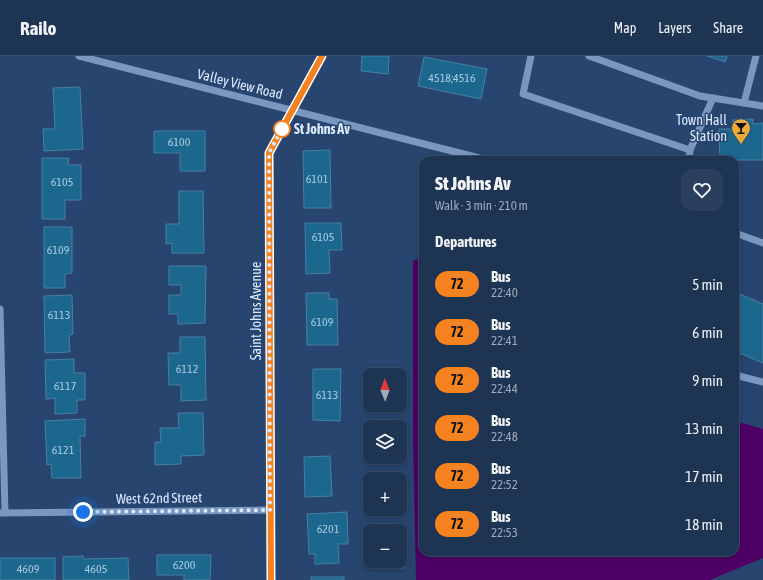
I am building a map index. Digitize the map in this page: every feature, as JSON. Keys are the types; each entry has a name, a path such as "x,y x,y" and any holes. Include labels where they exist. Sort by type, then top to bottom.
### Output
{"street":[{"name":"Valley View Road","path":"79,56 470,156"},
{"name":"Saint Johns Avenue","path":"271,580 269,153 322,56"},
{"path":"531,56 523,94 690,150"},
{"path":"589,56 700,96 763,106"},
{"path":"744,103 756,56"},
{"path":"689,156 690,150 713,98"},
{"path":"739,234 763,243"},
{"path":"0,309 2,513"},
{"path":"739,376 763,382"},
{"name":"West 62nd Street","path":"2,513 270,510"}],"shaded area":[{"path":"419,259 419,556 739,556 739,422 763,429 763,558 710,580 416,580 413,438 413,261"}],"building":[{"path":"362,56 389,56 388,74 361,71"},
{"path":"707,56 727,56 725,62"},
{"path":"424,57 487,69 481,99 418,86"},
{"path":"80,87 83,149 44,151 43,129 55,129 53,88"},
{"name":"Town Hall Station","path":"753,119 753,124 763,123 763,160 739,160 739,156 720,156 719,129 733,129 733,120"},
{"path":"154,131 205,131 205,171 180,171 180,153 154,153"},
{"path":"330,150 331,208 304,208 303,151"},
{"path":"42,158 69,158 68,165 81,165 81,200 65,200 65,219 42,219"},
{"path":"179,191 203,191 204,253 172,253 172,243 166,244 166,224 179,224"},
{"path":"305,223 341,223 342,250 329,250 330,273 306,274"},
{"path":"44,227 72,227 72,273 65,274 65,288 44,288"},
{"path":"169,266 206,266 205,323 178,324 178,314 169,314 169,295 181,295 181,285 169,285"},
{"path":"306,293 329,293 329,299 337,299 338,345 307,345"},
{"path":"739,294 763,304 763,363 739,353"},
{"path":"72,295 73,334 69,335 70,352 45,353 44,296"},
{"path":"180,337 205,337 206,400 181,401 181,385 169,385 168,353 180,353"},
{"path":"74,359 74,373 85,373 85,400 77,400 77,413 55,414 55,398 46,399 45,360"},
{"path":"313,369 341,369 340,421 313,420"},
{"path":"178,413 203,413 204,455 181,456 181,464 155,465 155,442 161,442 160,428 179,428"},
{"path":"85,419 85,436 80,436 81,478 52,478 51,464 47,465 45,421"},
{"path":"330,456 332,496 305,497 304,457"},
{"path":"347,512 348,544 338,544 339,563 315,564 315,554 309,554 307,514"},
{"path":"157,555 211,555 210,580 184,580 184,575 157,575"},
{"path":"83,556 84,559 128,558 129,580 63,580 63,557"},
{"path":"0,558 55,558 55,580 0,580"},
{"path":"311,577 344,577 344,580 311,580"}],"bus line":[{"name":"72","path":"271,580 269,153 322,56"}],"place":[{"name":"St Johns Av","path":"282,129"},
{"name":"Town Hall Station","path":"741,145"}],"route":[{"path":"83,512 270,510 269,153 282,129"}]}
